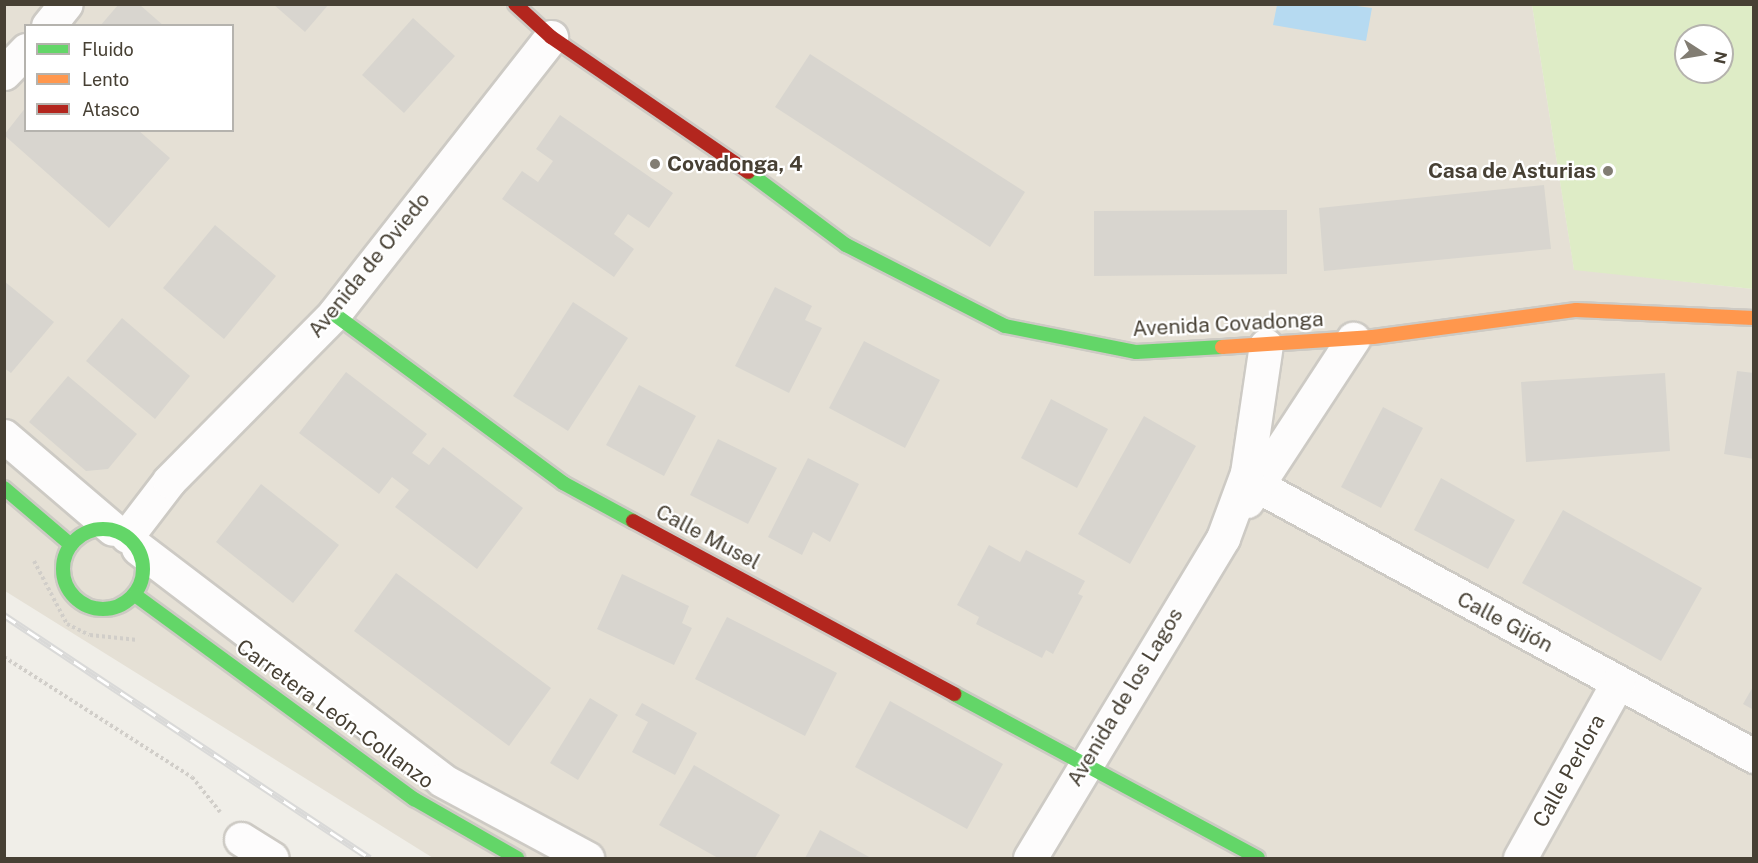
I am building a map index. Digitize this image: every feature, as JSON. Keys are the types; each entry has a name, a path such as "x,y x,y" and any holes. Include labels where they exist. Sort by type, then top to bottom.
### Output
{"street":[{"path":"50,24 66,4"},
{"name":"Avenida Covadonga","path":"515,4 551,37 696,134 846,245 1005,326 1136,352 1353,339 1576,310 1754,318"},
{"name":"Avenida de Oviedo","path":"126,538 168,481 334,314 551,37"},
{"name":"Calle Musel","path":"334,314 563,483 1258,858"},
{"name":"Avenida de los Lagos","path":"1030,858 1084,764 1223,538 1353,339"},
{"name":"Avenida de los Lagos","path":"1223,538 1247,474 1266,345"},
{"path":"4,436 126,538 442,780 587,858"},
{"name":"Calle Gijón","path":"1258,486 1754,756"},
{"path":"4,488 71,544"},
{"path":"83,534 126,538 142,580 135,595 108,609 78,601 63,574 71,544 83,534"},
{"name":"Carretera León-Collanzo","path":"135,595 414,799 517,858"},
{"name":"Calle Perlora","path":"1520,858 1618,682"},
{"path":"241,839 271,858"}],"path":[{"path":"4,657 192,777 241,839"}],"shaded area":[{"path":"4,5 1532,5 1574,269 1753,289 1753,858 433,858 5,591"}],"green space":[{"path":"1532,5 1753,5 1753,289 1574,270"}],"water":[{"path":"1277,5 1349,5 1372,8 1366,41 1273,25"}],"building":[{"path":"273,4 329,4 305,32"},
{"path":"118,5 140,5 162,24 102,24"},
{"path":"413,18 455,56 404,113 362,75"},
{"path":"810,54 1025,192 990,247 775,107"},
{"path":"24,110 24,132 140,132 170,158 109,228 4,135"},
{"path":"560,115 673,193 649,228 628,214 614,234 634,249 614,277 502,199 522,171 538,182 553,161 536,149"},
{"path":"1544,185 1551,249 1324,271 1319,208"},
{"path":"1287,210 1287,274 1094,276 1094,211"},
{"path":"215,225 276,276 224,339 163,288"},
{"path":"4,281 54,322 11,373 4,368"},
{"path":"775,287 812,306 805,320 822,328 789,393 735,366"},
{"path":"573,302 628,338 568,431 513,396"},
{"path":"122,318 190,376 155,419 86,361"},
{"path":"864,341 940,380 905,448 829,408"},
{"path":"1737,371 1754,373 1754,459 1724,454"},
{"path":"346,372 427,434 412,453 429,465 443,447 523,508 477,569 395,507 409,490 392,477 379,494 299,433"},
{"path":"1665,373 1670,451 1526,462 1521,382"},
{"path":"68,376 137,434 108,469 86,471 29,422"},
{"path":"639,385 696,416 664,476 606,445"},
{"path":"1051,399 1108,429 1077,488 1021,458"},
{"path":"1383,407 1423,428 1381,508 1341,487"},
{"path":"1144,416 1196,446 1130,564 1078,534"},
{"path":"718,439 777,468 748,524 690,495"},
{"path":"808,458 859,484 830,542 813,532 802,555 768,537"},
{"path":"1441,478 1515,520 1488,569 1414,530"},
{"path":"261,484 339,545 293,603 216,542"},
{"path":"1563,510 1702,588 1661,661 1522,583"},
{"path":"989,545 1020,562 1026,550 1085,581 1078,594 1083,596 1053,654 1046,650 1042,658 976,624 979,617 957,605"},
{"path":"396,573 551,688 509,746 354,631"},
{"path":"622,574 689,606 682,623 692,628 674,665 597,629"},
{"path":"727,617 837,673 805,736 695,679"},
{"path":"1754,685 1754,710 1743,704"},
{"path":"590,698 618,715 578,780 550,763"},
{"path":"890,701 1003,764 967,829 855,767"},
{"path":"642,703 697,733 675,775 632,752 648,722 635,715"},
{"path":"694,765 780,815 755,858 718,858 659,825"},
{"path":"820,830 871,858 805,858"}],"railway":[{"path":"4,615 370,858"}],"traffic: fast":[{"path":"748,172 846,245 1005,326 1136,352 1222,347"},
{"path":"334,314 563,483 633,521"},
{"path":"4,488 71,545"},
{"path":"103,529 118,532 131,541 140,554 143,569 140,584 131,597 118,606 103,609 88,606 75,597 66,584 63,569 66,554 75,541 88,532 103,529"},
{"path":"135,595 414,799 517,858"},
{"path":"954,694 1258,858"}],"traffic: slow":[{"path":"1222,347 1373,337 1576,310 1754,318"}],"traffic: jam":[{"path":"515,4 551,37 748,172"},
{"path":"633,521 954,694"}],"place":[{"name":"Covadonga, 4","path":"655,164"},
{"name":"Casa de Asturias","path":"1608,171"}]}
